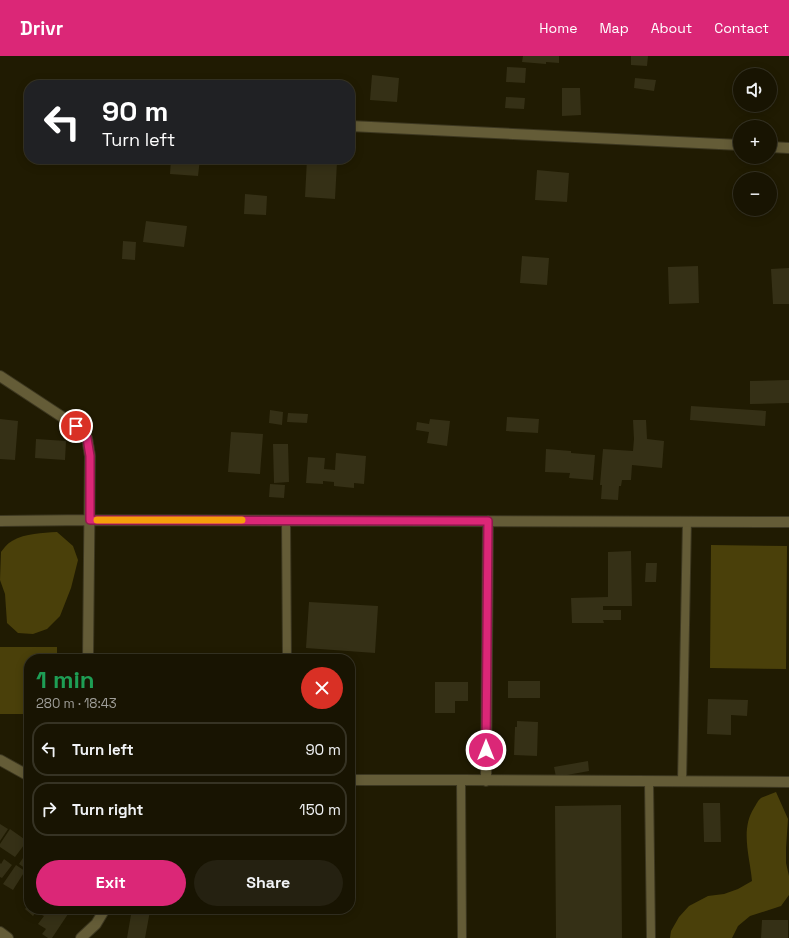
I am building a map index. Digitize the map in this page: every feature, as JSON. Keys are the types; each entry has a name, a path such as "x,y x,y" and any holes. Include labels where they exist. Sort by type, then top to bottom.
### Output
{"street":[{"path":"355,126 733,145"},
{"path":"777,147 789,148"},
{"path":"0,376 76,426 87,438 90,456 88,654"},
{"path":"0,521 286,520 789,522"},
{"path":"486,781 488,521"},
{"path":"0,760 24,774"},
{"path":"355,780 789,782"},
{"path":"81,938 96,924 102,914"},
{"path":"0,932 8,938"}],"lane":[{"path":"286,520 287,654"},
{"path":"682,782 686,521"},
{"path":"461,780 462,938"},
{"path":"649,782 651,938"}],"shaded area":[{"path":"57,532 73,546 78,560 71,588 60,616 47,629 33,634 18,633 7,623 5,594 0,580 1,552 6,546 17,538 34,534"},
{"path":"711,545 787,546 786,669 710,668"},
{"path":"0,647 57,647 57,654 24,654 24,714 0,714"},
{"path":"776,792 788,819 786,863 789,876 789,895 781,906 750,916 738,926 732,938 670,938 671,931 679,917 689,906 708,896 724,894 738,889 752,881 747,844 750,816 761,798"}],"building":[{"path":"523,56 559,56 559,63 546,62 546,64 522,62"},
{"path":"631,56 648,56 647,66 631,65"},
{"path":"507,67 526,68 525,83 506,82"},
{"path":"372,75 399,78 397,102 370,100"},
{"path":"635,78 656,80 654,91 634,88"},
{"path":"562,88 580,88 581,115 562,116"},
{"path":"506,97 525,98 524,109 505,108"},
{"path":"171,164 199,164 198,176 170,174"},
{"path":"307,164 337,164 335,199 305,197"},
{"path":"537,170 569,173 567,202 535,200"},
{"path":"245,194 267,196 266,215 244,214"},
{"path":"146,221 187,226 184,247 143,242"},
{"path":"123,241 136,242 135,260 122,259"},
{"path":"522,256 549,258 547,285 520,283"},
{"path":"698,266 699,303 669,304 668,267"},
{"path":"789,268 789,304 773,304 771,269"},
{"path":"789,380 789,403 750,404 750,381"},
{"path":"691,406 766,411 765,426 690,420"},
{"path":"270,410 283,412 282,425 269,423"},
{"path":"288,413 308,414 307,423 287,422"},
{"path":"507,417 539,419 538,433 506,431"},
{"path":"0,419 18,421 15,460 0,459"},
{"path":"430,419 450,421 447,446 427,443 429,432 416,430 417,422 429,424"},
{"path":"633,420 646,420 647,439 664,441 662,468 632,465 631,480 622,480 621,486 619,486 618,500 601,499 602,485 600,485 603,449 633,451"},
{"path":"231,432 263,434 260,474 228,472"},
{"path":"36,439 66,441 65,460 35,458"},
{"path":"273,444 288,444 289,482 274,483"},
{"path":"546,449 595,455 593,480 569,478 570,473 545,472"},
{"path":"336,453 366,456 364,484 354,483 354,488 334,486 334,482 323,481 323,484 306,483 308,457 325,458 324,469 335,470"},
{"path":"270,484 285,485 284,498 269,497"},
{"path":"631,551 632,606 603,606 603,610 621,610 621,620 603,620 604,623 572,623 571,598 608,597 608,552"},
{"path":"646,563 657,563 656,582 645,582"},
{"path":"309,602 378,606 375,653 306,648"},
{"path":"508,681 540,681 540,698 508,698"},
{"path":"435,682 468,682 468,701 455,701 455,713 435,713"},
{"path":"708,699 748,700 747,716 731,715 731,735 707,734"},
{"path":"517,721 538,722 537,756 514,755 515,727 517,727"},
{"path":"588,761 589,771 556,777 554,767"},
{"path":"703,803 720,803 721,842 704,842"},
{"path":"621,805 622,938 556,938 555,806"},
{"path":"0,824 8,829 0,841"},
{"path":"10,829 24,839 24,845 15,857 0,847 0,844"},
{"path":"24,856 24,868 19,864"},
{"path":"4,859 12,865 2,878 0,877 0,863 1,864"},
{"path":"16,865 24,870 13,890 3,884"},
{"path":"68,914 52,938 48,938 42,934 46,929 38,924 44,916 42,915"},
{"path":"131,914 149,914 145,938 127,938"},
{"path":"762,920 788,920 788,938 761,938"}],"slow traffic":[{"path":"97,520 242,520"}],"route":[{"path":"76,426 87,438 90,456 90,520 488,521 486,750"}]}
